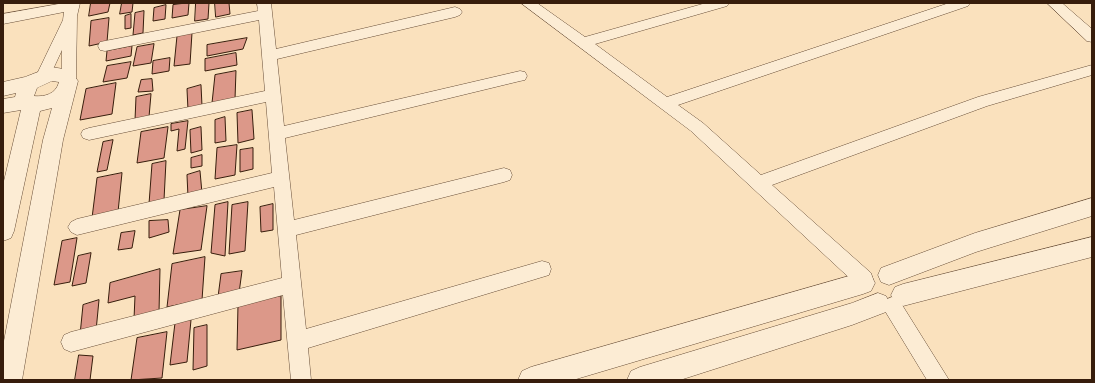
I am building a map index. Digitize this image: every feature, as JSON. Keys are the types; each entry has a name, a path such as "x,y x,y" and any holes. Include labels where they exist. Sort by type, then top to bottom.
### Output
{"street":[{"path":"528,3 697,127 864,281 868,295 891,302 939,380"},
{"path":"582,43 722,3"},
{"path":"665,103 963,3"},
{"path":"1054,3 1092,37"},
{"path":"3,19 72,8"},
{"path":"3,231 29,103 24,94 37,80 72,8"},
{"path":"9,380 53,140 69,84 72,8"},
{"path":"105,46 265,8 301,380"},
{"path":"270,56 455,12"},
{"path":"759,183 983,101 1092,70"},
{"path":"3,89 37,80 51,74 64,74 69,84"},
{"path":"277,134 520,76"},
{"path":"3,106 29,103 38,104 53,100 60,96 69,84"},
{"path":"89,134 273,95"},
{"path":"287,230 504,175"},
{"path":"77,227 281,178"},
{"path":"890,275 976,243 1092,207"},
{"path":"640,380 891,302 1092,247"},
{"path":"298,342 542,269"},
{"path":"531,380 864,281 868,274 875,272 890,275 900,284 891,302"},
{"path":"71,342 292,284"}],"building":[{"path":"91,3 110,3 108,12 89,16"},
{"path":"122,3 133,3 132,12 120,14"},
{"path":"189,3 188,15 172,18 173,5"},
{"path":"196,3 209,3 208,19 195,21"},
{"path":"215,3 229,3 230,14 216,17"},
{"path":"166,5 165,19 153,21 154,8"},
{"path":"144,11 143,33 133,35 135,13"},
{"path":"131,14 131,28 125,29 125,16"},
{"path":"109,18 107,42 89,46 91,21"},
{"path":"192,33 190,64 174,66 177,36"},
{"path":"247,38 243,49 207,56 207,45"},
{"path":"154,44 151,63 133,66 137,47"},
{"path":"132,46 131,56 106,61 107,51"},
{"path":"236,53 237,65 205,71 205,59"},
{"path":"170,58 169,71 152,74 153,61"},
{"path":"131,62 127,78 103,82 107,66"},
{"path":"236,71 235,99 212,103 215,75"},
{"path":"152,79 153,91 138,92 141,80"},
{"path":"116,83 112,114 80,120 86,89"},
{"path":"201,85 202,106 188,110 187,89"},
{"path":"151,94 149,117 135,120 136,97"},
{"path":"252,110 254,139 238,143 237,113"},
{"path":"225,117 226,141 215,143 215,120"},
{"path":"188,121 185,149 177,151 179,129 171,131 171,124"},
{"path":"168,127 164,158 137,163 141,132"},
{"path":"201,127 202,150 191,153 190,130"},
{"path":"113,140 107,170 97,172 103,142"},
{"path":"237,145 235,175 215,179 217,148"},
{"path":"253,148 253,169 240,172 240,150"},
{"path":"202,155 202,166 191,168 191,158"},
{"path":"166,161 164,200 149,204 152,164"},
{"path":"200,171 202,193 188,197 187,175"},
{"path":"122,173 118,212 92,218 97,178"},
{"path":"228,202 225,256 211,253 215,205"},
{"path":"248,202 245,251 229,254 232,205"},
{"path":"273,204 273,230 261,232 260,207"},
{"path":"207,206 201,250 173,254 180,210"},
{"path":"168,220 169,232 149,238 149,221"},
{"path":"135,231 132,248 118,250 121,233"},
{"path":"77,238 70,282 54,285 62,241"},
{"path":"91,253 86,283 72,286 78,256"},
{"path":"205,257 202,300 167,307 172,264"},
{"path":"160,269 159,312 134,319 135,296 108,303 110,283"},
{"path":"242,271 239,293 218,297 221,274"},
{"path":"281,296 281,340 237,350 238,305"},
{"path":"99,300 96,331 80,335 83,305"},
{"path":"191,320 187,362 170,365 175,323"},
{"path":"207,325 207,366 193,370 194,328"},
{"path":"167,332 162,378 131,380 137,338"},
{"path":"79,355 93,356 90,380 75,380"}]}
